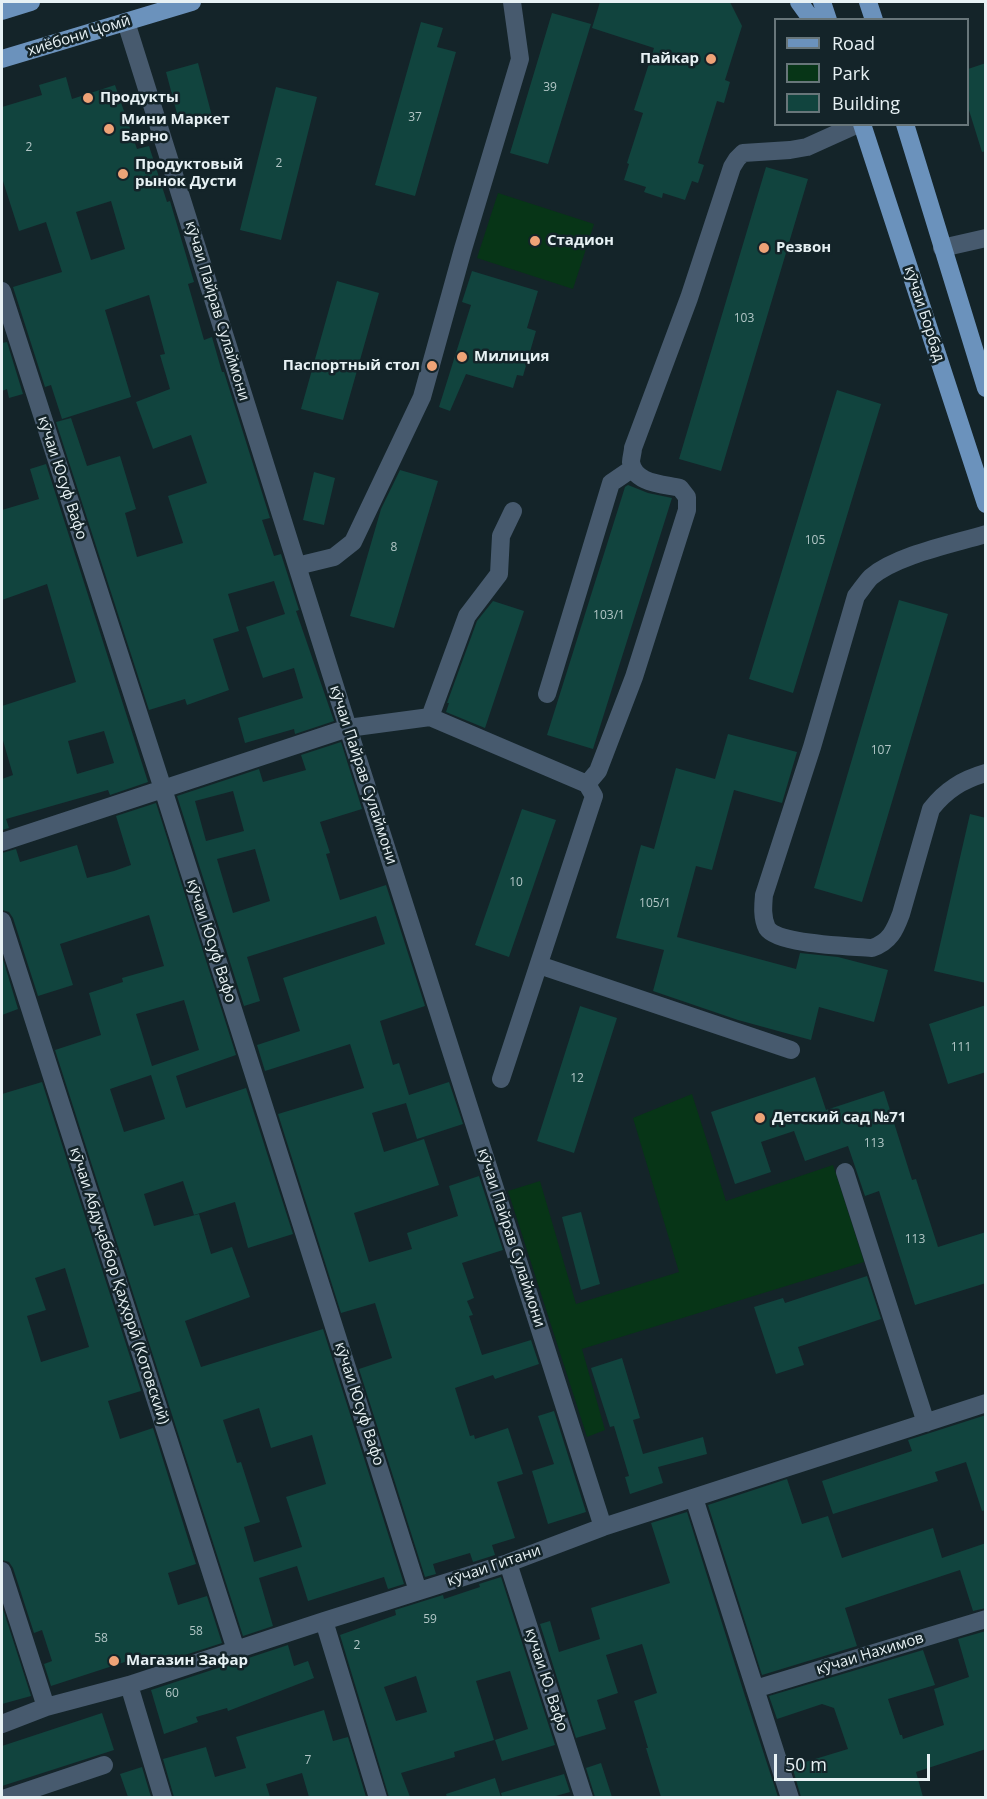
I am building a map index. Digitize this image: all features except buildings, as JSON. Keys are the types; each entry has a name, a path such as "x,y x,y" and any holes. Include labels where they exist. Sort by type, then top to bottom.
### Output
{"main road":[{"path":"6,7 31,2"},
{"name":"хиёбони Ҷомӣ","path":"2,59 192,2"},
{"path":"799,2 811,18"},
{"path":"822,2 827,18"},
{"path":"868,2 873,18"},
{"path":"880,2 880,18"},
{"name":"кӯчаи Борбад","path":"861,126 986,504"},
{"path":"906,126 986,388"}],"street":[{"path":"297,566 334,558 353,542 422,397 463,249 520,59 512,2"},
{"name":"кӯчаи Пайрав Сулаймони","path":"126,22 603,1527"},
{"path":"587,784 598,771 634,677 687,510 687,497 680,488 640,477 633,468 633,448 689,298 732,167 736,159 746,153 807,147 855,126"},
{"path":"942,248 986,238"},
{"name":"кӯчаи Юсуф Вафо","path":"2,291 418,1591"},
{"path":"548,694 611,483 633,468"},
{"path":"430,717 467,616 499,574 501,536 513,511"},
{"path":"986,534 914,556 884,568 870,578 856,596 815,736 764,895 763,910 767,927 778,937 792,941 872,948 882,944 895,930 901,914 932,809 942,795 958,783 986,773"},
{"path":"2,842 348,728 430,717 587,784 594,796 501,1079"},
{"name":"кӯчаи Абдуҷаббор Қаҳҳорӣ (Котовский)","path":"2,921 236,1650"},
{"path":"539,966 791,1050"},
{"path":"845,1172 926,1423"},
{"name":"кӯчаи Гитани","path":"2,1724 46,1707 129,1685 508,1563 603,1527 986,1403"},
{"path":"694,1498 790,1797"},
{"name":"кучаи Ю. Вафо","path":"508,1563 583,1797"},
{"path":"2,1571 46,1707"},
{"name":"кӯчаи Нахимов","path":"755,1689 986,1619"},
{"path":"324,1621 378,1797"},
{"path":"129,1685 163,1797"},
{"path":"6,1797 104,1765"}],"green space":[{"name":"Стадион","path":"498,193 594,224 573,289 477,258"},
{"path":"692,1094 726,1201 833,1165 864,1262 582,1349 605,1430 587,1437 508,1191 540,1181 576,1304 679,1272 633,1118"}],"place":[{"name":"Пайкар","path":"711,59"},
{"name":"Продукты","path":"88,98"},
{"name":"Мини Маркет Барно","path":"109,129"},
{"name":"Продуктовый рынок Дусти","path":"123,174"},
{"name":"Стадион","path":"535,241"},
{"name":"Резвон","path":"764,248"},
{"name":"Милиция","path":"462,357"},
{"name":"Паспортный стол","path":"432,366"},
{"name":"Детский сад №71","path":"760,1118"},
{"name":"Магазин Зафар","path":"114,1661"}]}
